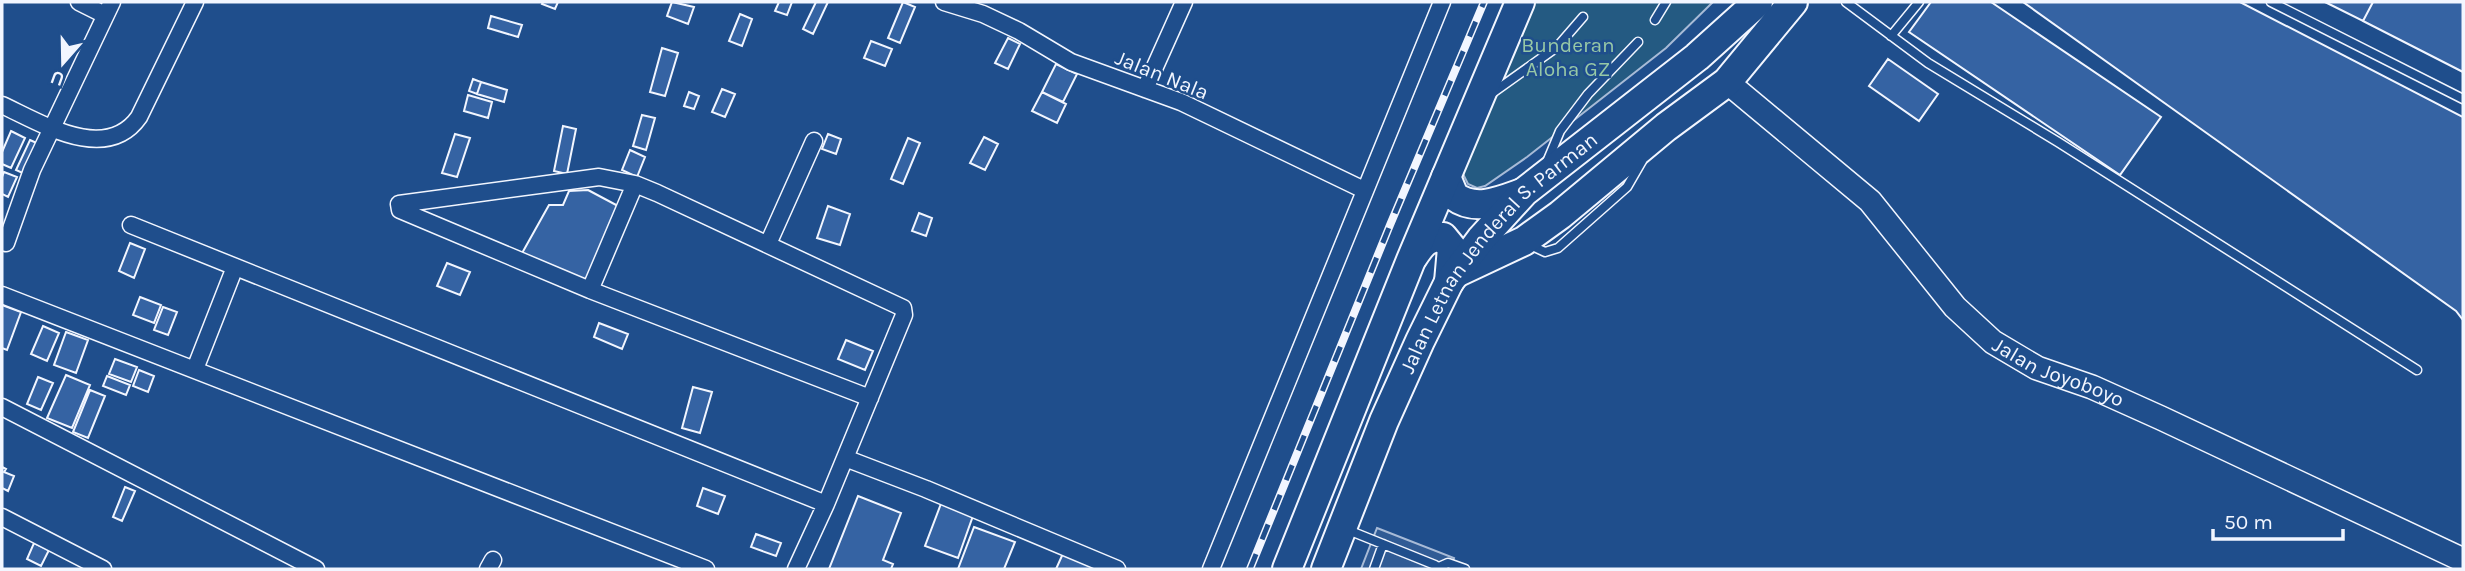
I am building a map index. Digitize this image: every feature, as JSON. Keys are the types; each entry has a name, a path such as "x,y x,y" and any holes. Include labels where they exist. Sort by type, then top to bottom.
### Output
{"highway":[{"name":"Jalan Letnan Jenderal S. Parman","path":"1287,569 1411,260 1520,2"},
{"name":"Jalan Letnan Jenderal S. Parman","path":"1326,569 1384,421 1419,341 1452,278 1481,239 1532,187 1697,57 1758,2"},
{"path":"1411,260 1423,242 1435,236 1443,237 1452,248 1452,278 1524,241 1560,215 1666,127 1727,82 1793,2"},
{"path":"1446,177 1454,196 1471,205 1491,203 1532,187"}],"street":[{"path":"8,243 33,170 108,8 79,2"},
{"path":"2,105 52,130 90,139 104,139 125,133 132,127 195,2"},
{"name":"Jalan Nala","path":"944,2 983,14 1019,31 1071,62 1181,102 1364,191"},
{"path":"1145,89 1184,2"},
{"path":"1211,569 1441,2"},
{"name":"Jalan Joyoboyo","path":"1727,82 1870,201 1955,307 1993,342 2037,368 2092,387 2161,418 2463,560"},
{"path":"768,244 814,141"},
{"path":"796,569 870,398 904,315 903,308 635,184 599,177 399,204 400,210 590,290 870,398"},
{"path":"590,290 635,184"},
{"path":"131,225 826,504"},
{"path":"195,369 236,267"},
{"path":"2,295 706,569"},
{"path":"2,407 316,569"},
{"path":"845,458 1117,569"},
{"path":"2,517 103,569"}],"lane":[{"path":"1655,20 1666,2"},
{"path":"1846,2 1928,63 2417,370"},
{"path":"1891,36 1919,2"},
{"path":"2272,2 2463,99"},
{"path":"1475,106 1557,47 1583,17"},
{"path":"1532,187 1560,131 1588,94 1638,42"},
{"path":"1342,528 1440,568 1448,563 1465,569"},
{"path":"1374,569 1383,544"}],"green space":[{"name":"Bunderan Aloha GZ","path":"1532,2 1713,2 1666,48 1527,157 1485,186 1477,188 1468,184 1463,174 1464,159"}],"shaded area":[{"path":"1377,528 1454,558 1450,569 1361,569"}],"building":[{"path":"558,2 555,9 542,4"},
{"path":"672,2 694,7 688,24 667,16"},
{"path":"779,2 792,2 787,15 775,11"},
{"path":"816,2 828,2 813,34 803,29"},
{"path":"903,2 915,7 900,43 888,38"},
{"path":"1931,2 1991,2 2161,117 2120,175 1909,32"},
{"path":"2023,2 2240,2 2463,117 2463,320 2456,311"},
{"path":"2325,2 2373,2 2363,21"},
{"path":"2373,2 2463,2 2463,72 2363,21"},
{"path":"740,14 752,19 742,46 729,41"},
{"path":"491,16 522,25 518,37 488,28"},
{"path":"1008,38 1020,44 1008,69 995,63"},
{"path":"871,41 892,49 885,66 864,58"},
{"path":"662,48 678,53 665,96 650,92"},
{"path":"1888,59 1938,94 1919,121 1869,86"},
{"path":"1056,64 1077,74 1063,102 1042,92"},
{"path":"473,79 481,82 477,94 469,91"},
{"path":"481,82 507,90 504,102 477,94"},
{"path":"722,89 735,94 725,117 712,112"},
{"path":"689,92 699,96 694,109 684,106"},
{"path":"1042,92 1066,104 1057,123 1032,111"},
{"path":"468,95 492,102 488,118 464,111"},
{"path":"642,115 655,118 646,150 633,146"},
{"path":"563,126 576,129 567,174 554,171"},
{"path":"11,131 25,138 11,168 2,164 2,152"},
{"path":"455,134 470,138 457,177 442,173"},
{"path":"828,134 841,139 836,154 822,149"},
{"path":"984,137 998,144 985,170 970,163"},
{"path":"908,138 920,143 903,184 891,179"},
{"path":"30,140 41,145 27,175 16,170"},
{"path":"630,150 645,157 637,177 622,170"},
{"path":"4,172 17,177 8,197 2,194"},
{"path":"588,190 620,207 586,280 521,255 549,205 563,205 569,191"},
{"path":"828,206 850,214 840,245 817,238"},
{"path":"919,213 932,218 926,236 912,231"},
{"path":"130,243 145,249 134,278 119,271"},
{"path":"447,263 470,272 460,295 437,286"},
{"path":"140,297 161,305 154,323 133,315"},
{"path":"2,305 21,312 7,350 2,348"},
{"path":"163,307 177,312 168,335 154,330"},
{"path":"599,323 628,334 622,349 594,337"},
{"path":"43,326 59,333 47,361 31,354"},
{"path":"66,332 88,340 76,373 54,365"},
{"path":"846,340 873,351 865,370 838,359"},
{"path":"115,359 137,367 131,382 109,374"},
{"path":"139,370 154,376 148,392 133,386"},
{"path":"66,375 90,385 72,428 47,418"},
{"path":"107,376 130,385 126,395 103,386"},
{"path":"38,377 53,383 41,410 27,404"},
{"path":"693,387 712,392 700,433 682,428"},
{"path":"90,390 105,396 88,438 73,432"},
{"path":"2,467 6,469 4,472 14,476 8,491 2,488"},
{"path":"125,487 135,491 122,521 113,517"},
{"path":"703,488 725,496 718,514 697,506"},
{"path":"858,496 901,513 883,560 893,564 891,569 829,569"},
{"path":"942,501 974,513 958,558 925,546"},
{"path":"974,527 1015,542 1004,569 958,569"},
{"path":"756,534 781,543 776,556 751,547"},
{"path":"34,543 49,550 41,566 27,559"},
{"path":"1065,549 1114,569 1056,569"}],"railway":[{"path":"1250,569 1484,2"}]}
